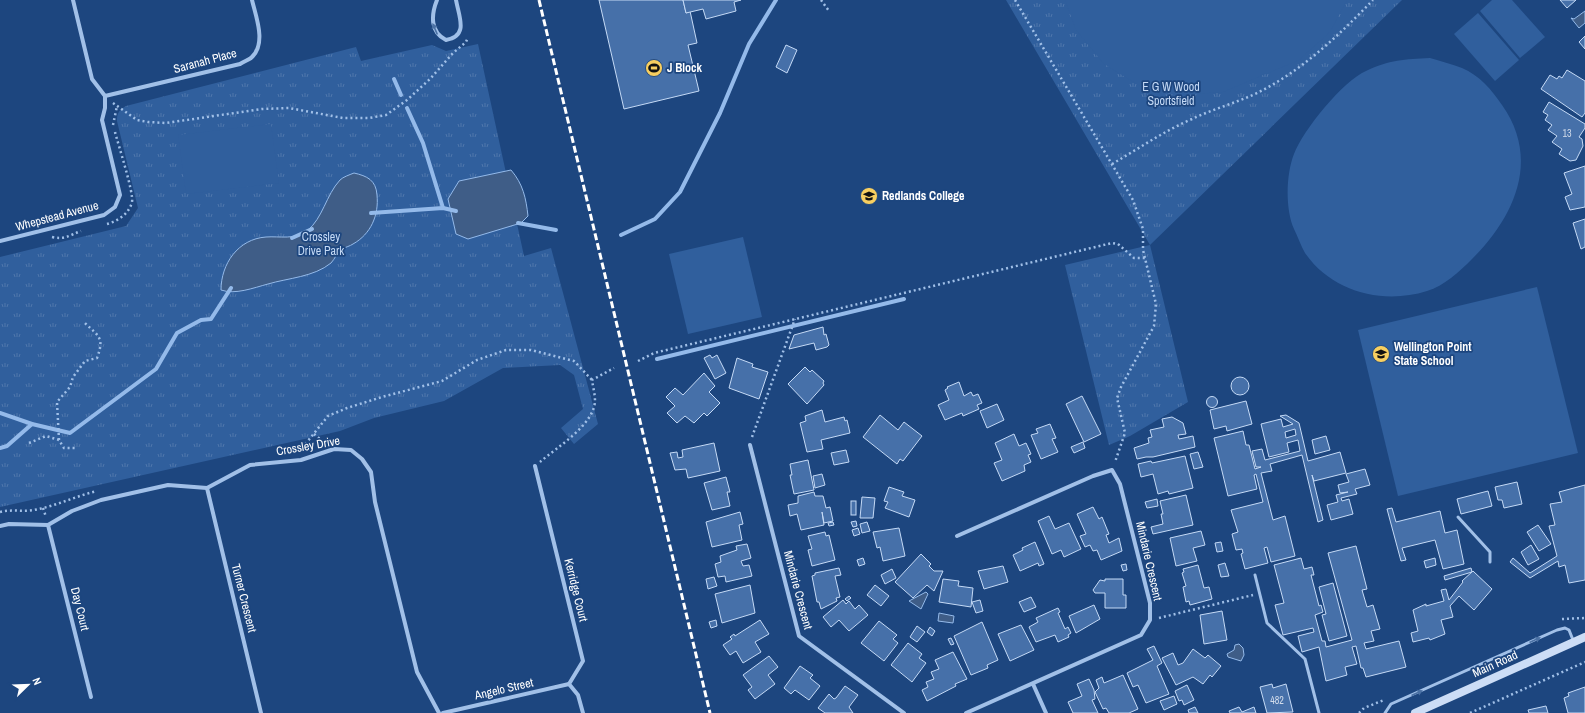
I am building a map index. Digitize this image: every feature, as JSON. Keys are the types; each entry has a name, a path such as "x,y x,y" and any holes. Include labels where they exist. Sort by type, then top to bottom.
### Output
{"main road":[{"name":"Main Road","path":"1415,713 1585,637"}],"street":[{"path":"73,0 92,79 105,96"},
{"name":"Saranah Place","path":"105,96 240,64 252,58 258,47 260,31 252,0"},
{"path":"437,0 432,15 433,25 436,33 446,40 457,37 460,32 461,25 456,0"},
{"name":"Whepstead Avenue","path":"0,241 104,215 115,207 120,195 102,120 105,108 105,96"},
{"name":"Mindarie Crescent","path":"750,445 799,636 904,713"},
{"name":"Crossley Drive","path":"207,488 250,466 301,460 334,450 351,450 362,459 371,472 375,502 417,672 439,713"},
{"name":"Kerridge Court","path":"535,466 583,661 569,684"},
{"path":"957,536 1093,476 1112,470"},
{"name":"Mindarie Crescent","path":"966,713 1141,635 1150,620 1150,603 1120,484 1112,470"},
{"path":"0,526 9,524 48,525 72,511 101,500 168,485 207,488"},
{"name":"Turner Crescent","path":"207,488 261,713"},
{"name":"Day Court","path":"48,525 91,697"},
{"path":"569,684 578,695 583,713"},
{"name":"Angelo Street","path":"443,713 569,684"},
{"path":"1033,684 1046,713"}],"lane":[{"path":"1458,517 1490,552 1490,562"},
{"path":"1255,575 1267,623 1305,659 1319,713"},
{"path":"1385,713 1392,704 1557,630 1565,628 1569,630 1574,642"}],"path":[{"path":"821,0 829,11"},
{"path":"1015,0 1133,200 1143,228 1143,250 1156,304 1154,326 1121,387 1117,398 1125,433 1112,470"},
{"path":"1112,164 1163,133 1191,119 1257,92 1290,73 1312,57 1373,0"},
{"path":"105,96 137,120 166,123 262,109 289,108 343,118 368,118 386,115 407,100 430,79 453,53 466,42 469,32"},
{"path":"103,225 120,219 126,213 132,202 131,191 113,124 117,106"},
{"path":"46,237 60,239 83,230"},
{"path":"638,361 654,353 1112,243 1118,244 1134,258 1146,258"},
{"path":"750,445 796,319"},
{"path":"77,448 64,448 59,440 57,402 70,387 74,377 85,361 97,358 101,346 97,333 85,322"},
{"path":"289,454 303,447 328,416 347,408 382,397 442,381 477,360 506,350 531,350 574,361 592,380 595,401 592,412 586,423 535,466"},
{"path":"592,380 614,368"},
{"path":"29,443 46,436 59,440"},
{"path":"0,512 11,510 32,511 61,504 90,493 105,490"},
{"path":"1150,620 1259,594"},
{"path":"1470,713 1585,662"}],"green space":[{"name":"E G W Wood Sportsfield","path":"1006,0 1402,0 1150,245"},
{"path":"1065,0 1347,0 1330,32 1299,60 1223,92 1181,95 1140,86 1104,64 1076,30"},
{"path":"1492,0 1512,0 1545,37 1520,58 1480,11"},
{"path":"1478,13 1519,60 1495,81 1454,34"},
{"name":"Crossley Drive Park","path":"478,44 524,256 551,248 598,424 574,444 561,428 583,409 574,375 560,365 503,368 444,401 374,418 340,431 0,507 0,257 126,226 138,208 117,121 120,110 126,106 356,47 361,61 432,45 446,51"},
{"path":"1430,58 1468,71 1479,79 1494,94 1502,105 1514,126 1520,146 1521,167 1517,187 1510,206 1500,225 1487,243 1457,274 1433,289 1410,295 1376,295 1360,292 1344,286 1329,277 1316,266 1305,253 1294,229 1289,212 1288,181 1291,162 1299,144 1315,120 1335,95 1357,76 1374,67 1390,62"},
{"path":"271,124 279,183 186,194 178,135"},
{"path":"743,237 762,317 688,334 669,254"},
{"path":"1150,245 1188,402 1130,436 1109,445 1065,265"},
{"path":"1537,287 1578,453 1398,496 1358,330"}],"shaded area":[{"path":"1585,11 1585,23 1579,28 1571,18 1574,19"},
{"path":"511,170 523,192 528,216 521,223 468,239 456,234 448,199 459,181"},
{"path":"354,173 367,177 373,182 377,195 377,210 375,217 365,235 352,245 342,249 331,263 317,271 244,290 232,292 221,290 224,271 233,254 239,248 247,242 256,239 266,237 293,237 303,234 317,220 331,192 340,180"},
{"path":"926,592 928,594 921,609 909,601"},
{"path":"939,613 954,616 953,623 938,621"},
{"path":"1239,644 1243,648 1244,655 1241,661 1228,657 1227,654 1234,650 1235,645"}],"building":[{"name":"J Block","path":"599,0 683,0 686,13 690,11 697,43 688,45 699,91 624,109"},
{"path":"683,0 741,0 734,2 736,11 706,19 703,9 686,13"},
{"path":"1560,0 1576,0 1567,8"},
{"path":"1585,36 1585,49 1579,42"},
{"path":"786,45 797,50 787,73 776,67"},
{"path":"1567,70 1585,81 1585,113 1582,117 1541,89 1550,75 1557,79 1559,76 1562,78"},
{"path":"1549,102 1585,124 1585,128 1579,137 1582,139 1583,146 1576,160 1570,161 1559,154 1562,149 1552,142 1557,136 1548,130 1552,125 1545,120 1548,115 1543,112"},
{"path":"1585,166 1585,207 1570,210 1565,197 1572,194 1564,173"},
{"path":"1585,219 1585,247 1581,249 1573,223"},
{"path":"823,327 824,335 826,334 829,345 827,347 816,350 814,343 789,349 794,335"},
{"path":"710,355 712,358 717,355 726,373 715,379 704,358"},
{"path":"737,358 753,364 752,367 768,372 759,399 729,388"},
{"path":"805,367 810,372 812,370 824,381 824,385 807,404 788,384"},
{"path":"704,373 715,386 709,392 720,403 707,416 704,413 694,423 685,416 677,423 667,413 675,406 666,397 675,388 683,395"},
{"path":"1236,377 1244,377 1249,382 1247,393 1244,395 1236,395 1231,390 1231,382"},
{"path":"959,382 964,396 971,392 973,396 978,394 982,403 977,405 979,409 963,416 962,413 945,420 938,405 949,400 945,390 948,388 947,387"},
{"path":"1082,396 1101,434 1084,442 1066,404"},
{"path":"1210,397 1214,397 1216,398 1216,406 1210,407 1207,404 1207,400"},
{"path":"1246,401 1252,424 1227,431 1226,426 1214,429 1210,410"},
{"path":"997,404 1004,420 987,428 980,411"},
{"path":"822,410 825,422 844,417 845,421 847,420 850,433 821,440 823,449 807,452 800,423 806,421 805,416"},
{"path":"880,415 898,430 904,422 922,436 903,461 900,459 897,464 863,437"},
{"path":"1286,415 1299,423 1308,461 1340,452 1346,473 1314,481 1312,475 1323,520 1318,522 1302,455 1270,464 1272,471 1261,473 1273,520 1285,516 1295,556 1271,562 1267,547 1264,548 1268,563 1245,569 1241,554 1243,553 1242,549 1236,550 1232,534 1238,532 1231,510 1263,502 1256,474 1254,475 1257,489 1228,496 1214,438 1243,431 1246,445 1249,445 1255,469 1261,467 1256,467 1252,451 1262,449 1265,460 1300,451 1298,440 1287,443 1289,452 1269,457 1261,424 1281,419 1283,427 1293,424 1280,416","holes":["1295,429 1296,435 1286,438 1285,432"]},
{"path":"1172,417 1183,423 1186,434 1178,435 1179,439 1193,436 1195,447 1153,457 1137,459 1134,448 1149,443 1148,438 1152,437 1150,430 1164,427 1162,419"},
{"path":"1050,424 1056,438 1052,439 1058,452 1041,459 1031,435 1038,433 1036,429"},
{"path":"1014,434 1019,446 1026,443 1031,454 1028,455 1031,462 1024,465 1025,471 1002,481 994,463 1002,460 995,443"},
{"path":"1326,436 1330,450 1315,454 1312,440"},
{"path":"1083,442 1085,448 1074,453 1071,447"},
{"path":"714,443 720,471 688,478 686,469 675,470 670,453 677,452 678,458 683,457 682,450"},
{"path":"846,450 849,462 834,465 831,453"},
{"path":"1198,452 1203,467 1194,469 1190,454"},
{"path":"1185,456 1193,488 1169,494 1168,491 1158,494 1153,474 1141,477 1138,464 1151,461 1152,463"},
{"path":"808,460 814,490 794,494 790,475 792,475 790,464"},
{"path":"1365,469 1370,485 1355,489 1357,494 1341,498 1342,501 1349,499 1353,514 1331,520 1327,505 1338,502 1336,495 1348,492 1340,493 1338,485 1349,482 1346,474"},
{"path":"822,474 825,485 815,488 813,476"},
{"path":"726,477 730,492 727,492 730,506 712,510 704,483"},
{"path":"1517,482 1522,504 1504,508 1502,500 1498,500 1495,487"},
{"path":"1585,485 1585,580 1569,583 1565,565 1559,567 1558,561 1530,578 1510,562 1513,558 1530,573 1557,556 1549,526 1555,525 1550,504 1562,502 1559,492"},
{"path":"889,487 904,492 902,496 915,500 909,517 885,508 888,502 884,501"},
{"path":"1488,491 1492,506 1461,514 1457,499"},
{"path":"814,492 815,496 823,496 826,508 830,507 833,521 824,523 822,512 824,525 801,530 797,514 790,516 788,505 798,503 798,496"},
{"path":"1186,495 1193,525 1153,534 1151,527 1163,524 1161,514 1163,514 1160,501"},
{"path":"862,497 875,498 873,518 860,518"},
{"path":"1157,499 1158,506 1147,508 1145,502"},
{"path":"851,501 856,501 856,515 851,515"},
{"path":"1093,507 1099,519 1102,517 1109,534 1106,535 1109,543 1119,538 1122,551 1101,560 1097,550 1093,551 1090,545 1085,547 1080,536 1086,534 1077,514"},
{"path":"1392,508 1396,522 1440,511 1445,533 1457,530 1464,564 1443,569 1435,540 1402,548 1406,560 1401,561 1387,509"},
{"path":"740,512 743,524 739,525 742,540 712,547 706,522"},
{"path":"1049,516 1055,529 1069,523 1081,549 1064,557 1061,550 1052,554 1038,521"},
{"path":"856,521 857,526 853,527 851,522"},
{"path":"833,522 834,525 829,526 828,523"},
{"path":"867,522 870,531 862,533 860,524"},
{"path":"1538,525 1551,544 1539,551 1527,532"},
{"path":"858,528 860,534 854,536 852,530"},
{"path":"899,528 905,556 883,561 880,547 877,548 873,532"},
{"path":"1201,531 1205,545 1193,548 1197,561 1176,566 1170,538"},
{"path":"825,532 826,536 829,535 835,560 812,566 808,550 812,549 808,536"},
{"path":"1035,542 1044,564 1039,566 1038,563 1020,571 1013,555 1023,550 1022,548"},
{"path":"1221,542 1223,551 1217,552 1215,543"},
{"path":"747,544 751,558 741,561 743,566 749,565 752,576 726,582 725,576 718,577 715,564 721,562 720,556 737,550 736,546"},
{"path":"1531,545 1539,559 1528,565 1521,552"},
{"path":"1356,546 1367,589 1362,590 1367,607 1373,605 1380,629 1371,631 1374,641 1364,643 1366,649 1399,641 1406,667 1366,677 1363,668 1361,668 1356,646 1352,647 1357,664 1345,667 1347,675 1326,681 1319,647 1302,652 1298,636 1314,632 1313,628 1283,635 1275,605 1284,603 1274,565 1301,558 1304,569 1312,567 1314,575 1311,575 1319,606 1321,605 1323,612 1315,615 1322,641 1325,641 1326,647 1352,640 1328,553"},
{"path":"921,554 931,564 929,566 934,571 943,571 934,591 927,585 913,598 895,582"},
{"path":"863,558 865,564 859,566 857,560"},
{"path":"1435,558 1436,565 1426,568 1424,561"},
{"path":"1225,563 1229,576 1221,577 1218,565"},
{"path":"1126,564 1127,570 1123,571 1121,565"},
{"path":"1198,565 1204,588 1209,587 1212,599 1190,605 1189,601 1186,602 1183,587 1186,586 1182,573 1184,572 1183,569"},
{"path":"1003,566 1008,582 984,589 978,571"},
{"path":"839,568 841,575 835,576 840,597 836,598 837,601 821,609 819,602 817,602 812,576 815,575 815,573"},
{"path":"1471,568 1472,572 1445,580 1444,576"},
{"path":"892,569 896,578 885,584 881,575"},
{"path":"1473,571 1492,589 1474,610 1459,596 1450,606 1453,617 1441,620 1445,634 1430,640 1429,638 1413,642 1411,633 1418,631 1413,610 1426,604 1426,606 1444,601 1441,590 1446,589 1449,600 1463,582 1462,581"},
{"path":"714,577 717,586 708,589 706,579"},
{"path":"943,579 959,581 958,586 973,588 971,607 939,602"},
{"path":"1105,579 1123,579 1123,595 1126,595 1126,608 1105,608 1105,593 1095,593 1093,590 1100,580 1105,581"},
{"path":"1333,583 1347,636 1329,641 1322,615 1326,614 1319,587"},
{"path":"750,585 755,613 722,623 715,594"},
{"path":"875,585 889,596 881,606 867,595"},
{"path":"849,596 851,598 847,601 845,599"},
{"path":"1031,597 1036,607 1024,612 1019,602"},
{"path":"843,600 846,604 849,601 855,609 859,605 868,615 849,631 839,620 831,627 823,617"},
{"path":"980,600 983,611 976,613 972,602"},
{"path":"1094,605 1100,619 1076,633 1069,616"},
{"path":"1058,608 1060,612 1058,613 1065,629 1068,627 1071,633 1068,635 1069,637 1058,642 1055,635 1036,642 1029,627 1038,622 1036,618"},
{"path":"1222,611 1227,640 1204,644 1200,615"},
{"path":"716,620 717,626 711,628 709,622"},
{"path":"760,620 769,634 755,642 761,652 743,663 736,651 730,655 723,645 732,639 730,637 734,634 735,636"},
{"path":"879,621 897,635 893,639 898,643 884,661 861,643"},
{"path":"982,622 998,660 987,665 988,668 971,675 954,636"},
{"path":"1021,625 1034,650 1010,661 998,634"},
{"path":"917,626 925,632 917,642 910,637"},
{"path":"930,627 935,631 932,636 927,632"},
{"path":"951,638 954,644 951,645 948,639"},
{"path":"908,643 922,654 919,658 926,663 912,682 891,665"},
{"path":"1154,646 1162,663 1157,666 1169,694 1146,703 1138,685 1133,687 1127,673 1153,660 1147,649"},
{"path":"1193,649 1205,658 1208,655 1221,666 1212,677 1210,675 1203,684 1193,677 1176,685 1162,658 1173,653 1178,665 1183,663"},
{"path":"953,652 967,679 955,684 956,686 927,701 922,690 928,687 926,682 934,679 931,672 939,669 935,660"},
{"path":"769,656 778,667 768,675 775,684 755,699 748,690 752,687 743,675"},
{"path":"800,666 813,675 810,678 820,686 809,700 795,690 791,694 784,688"},
{"path":"1123,675 1138,709 1129,713 1109,713 1106,708 1103,709 1095,692 1099,688 1096,680 1102,677 1104,683"},
{"path":"1089,679 1094,690 1095,699 1092,700 1098,713 1073,713 1068,702 1082,696 1077,684"},
{"path":"1272,684 1273,688 1286,684 1293,712 1267,713 1260,687"},
{"path":"1187,685 1194,700 1184,705 1182,700 1179,701 1175,691"},
{"path":"845,686 858,695 849,707 853,713 825,713 818,708 829,694 834,699 836,698"},
{"path":"1585,687 1585,713 1568,713 1564,698 1569,696 1568,693"},
{"path":"1174,696 1177,704 1164,710 1160,701"},
{"path":"1546,706 1548,713 1529,713 1528,710"},
{"path":"1195,707 1198,713 1189,713 1188,710"},
{"path":"1239,707 1242,712 1254,707 1256,713 1230,713 1229,711"}],"waterway":[{"path":"621,235 655,219 680,192 720,113 749,44 776,0"},
{"path":"394,79 401,95"},
{"path":"407,108 423,143 443,208"},
{"path":"371,213 443,208 456,211"},
{"path":"518,223 556,230"},
{"path":"292,238 312,229"},
{"path":"0,413 32,424 70,433 156,369 177,333 201,320 211,319 231,288"},
{"path":"657,359 904,299"},
{"path":"0,448 7,446 32,424"}],"railway":[{"path":"539,0 710,713"}],"place":[{"name":"J Block","path":"654,68"},
{"name":"Redlands College","path":"869,196"},
{"name":"Wellington Point State School","path":"1381,354"}]}
